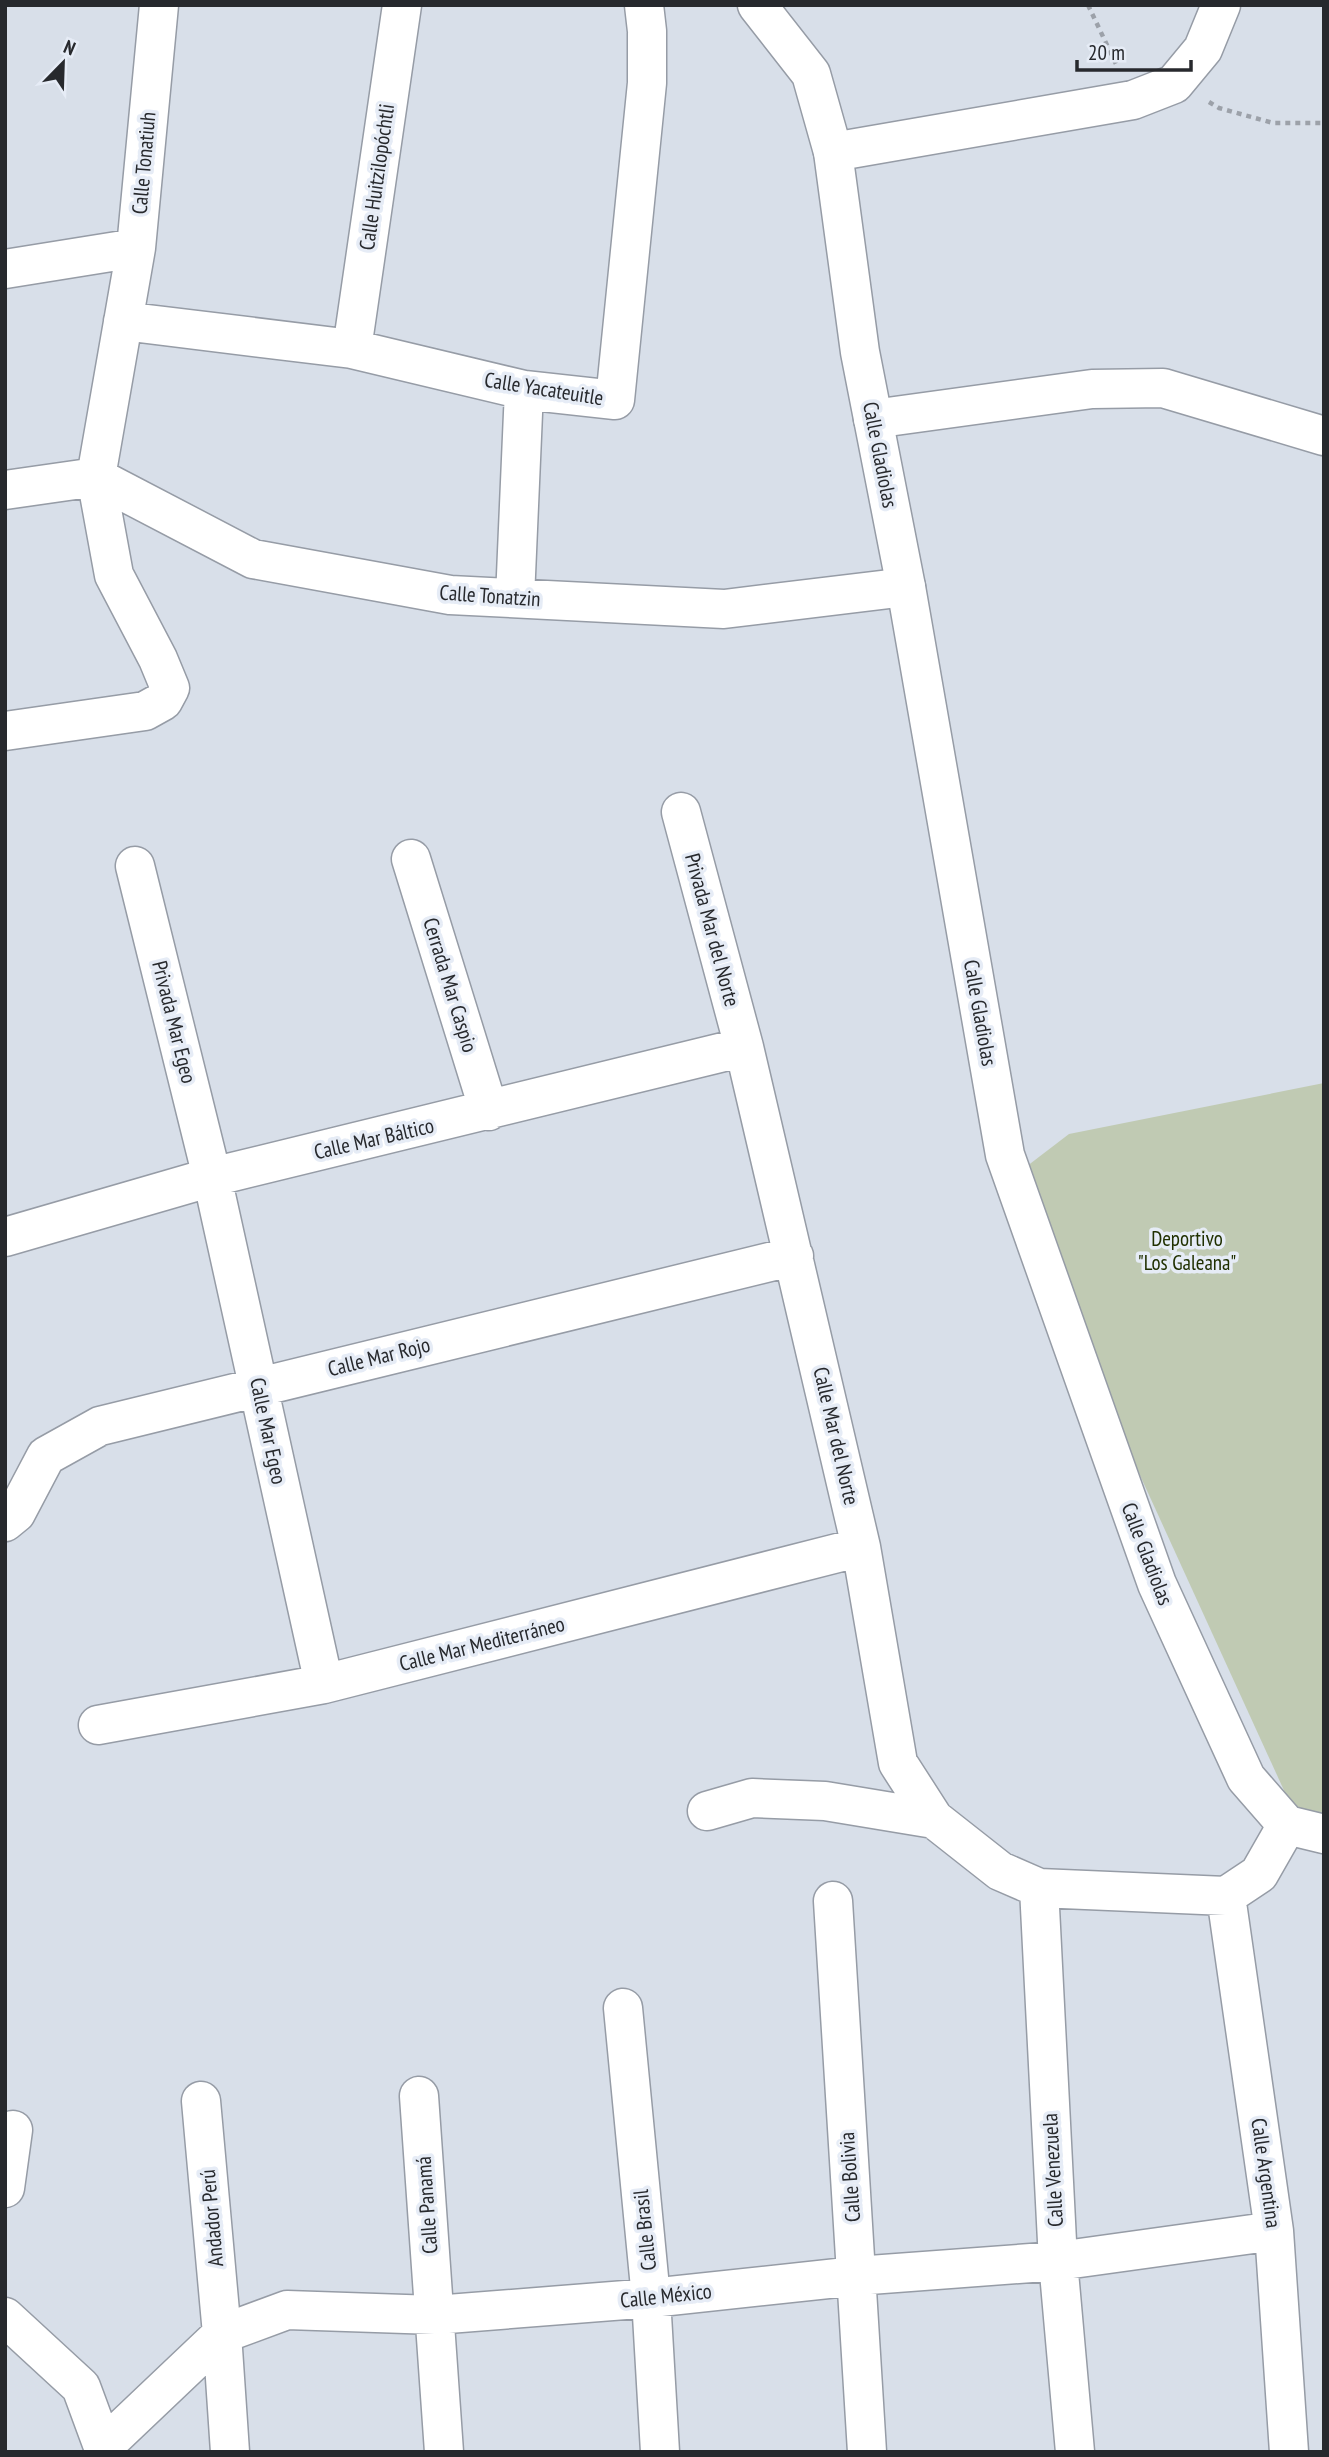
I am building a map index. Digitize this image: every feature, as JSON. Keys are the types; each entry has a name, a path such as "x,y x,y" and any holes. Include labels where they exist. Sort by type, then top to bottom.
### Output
{"street":[{"name":"Calle Tonatiuh","path":"96,477 136,247 159,5"},
{"name":"Calle Huitzilopóchtli","path":"352,349 402,5"},
{"name":"Calle Yacateuitle","path":"123,321 352,349 524,390 615,400 647,83 644,5"},
{"name":"Calle Gladiolas","path":"757,5 811,74 833,152 860,352 906,587 1005,1155 1157,1584 1246,1778 1287,1825"},
{"path":"833,152 1133,100 1174,84 1203,49 1221,5"},
{"path":"5,269 136,247"},
{"path":"873,419 1092,389 1163,388 1324,436"},
{"path":"515,598 524,390"},
{"path":"5,490 96,477 114,575 158,659 170,688 163,701 145,711 5,731"},
{"name":"Calle Tonatzin","path":"96,477 253,559 450,595 724,609 906,587"},
{"name":"Privada Mar del Norte","path":"681,812 744,1047"},
{"name":"Cerrada Mar Caspio","path":"411,859 489,1111"},
{"name":"Privada Mar Egeo","path":"135,866 212,1177"},
{"name":"Calle Mar Báltico","path":"5,1237 212,1177 744,1047"},
{"name":"Calle Mar del Norte","path":"744,1047 862,1547 898,1763 934,1819"},
{"name":"Calle Mar Egeo","path":"212,1177 324,1684"},
{"name":"Calle Mar Rojo","path":"5,1522 16,1513 46,1456 100,1426 794,1256"},
{"name":"Calle Mar Mediterráneo","path":"98,1725 324,1684 862,1547"},
{"path":"707,1811 752,1798 825,1801 934,1819 1000,1871 1039,1888 1226,1896 1259,1874 1287,1825 1324,1834"},
{"name":"Calle Venezuela","path":"1039,1888 1058,2261 1075,2452"},
{"name":"Calle Argentina","path":"1226,1896 1274,2231 1289,2452"},
{"name":"Calle Bolivia","path":"833,1901 867,2452"},
{"name":"Calle Brasil","path":"623,2008 651,2298 660,2452"},
{"name":"Calle Panamá","path":"419,2096 444,2452"},
{"name":"Andador Perú","path":"201,2101 230,2452"},
{"path":"5,2189 12,2130"},
{"name":"Calle México","path":"104,2449 222,2334 287,2310 435,2315 651,2298 856,2276 1058,2261 1274,2231"},
{"path":"5,2317 81,2387 104,2449"}],"path":[{"path":"1088,5 1133,100"},
{"path":"1174,84 1219,107 1273,124 1324,123"}],"green space":[{"name":"Deportivo \"Los Galeana\"","path":"1324,1083 1324,1823 1303,1832 1006,1182 1069,1134"}]}
